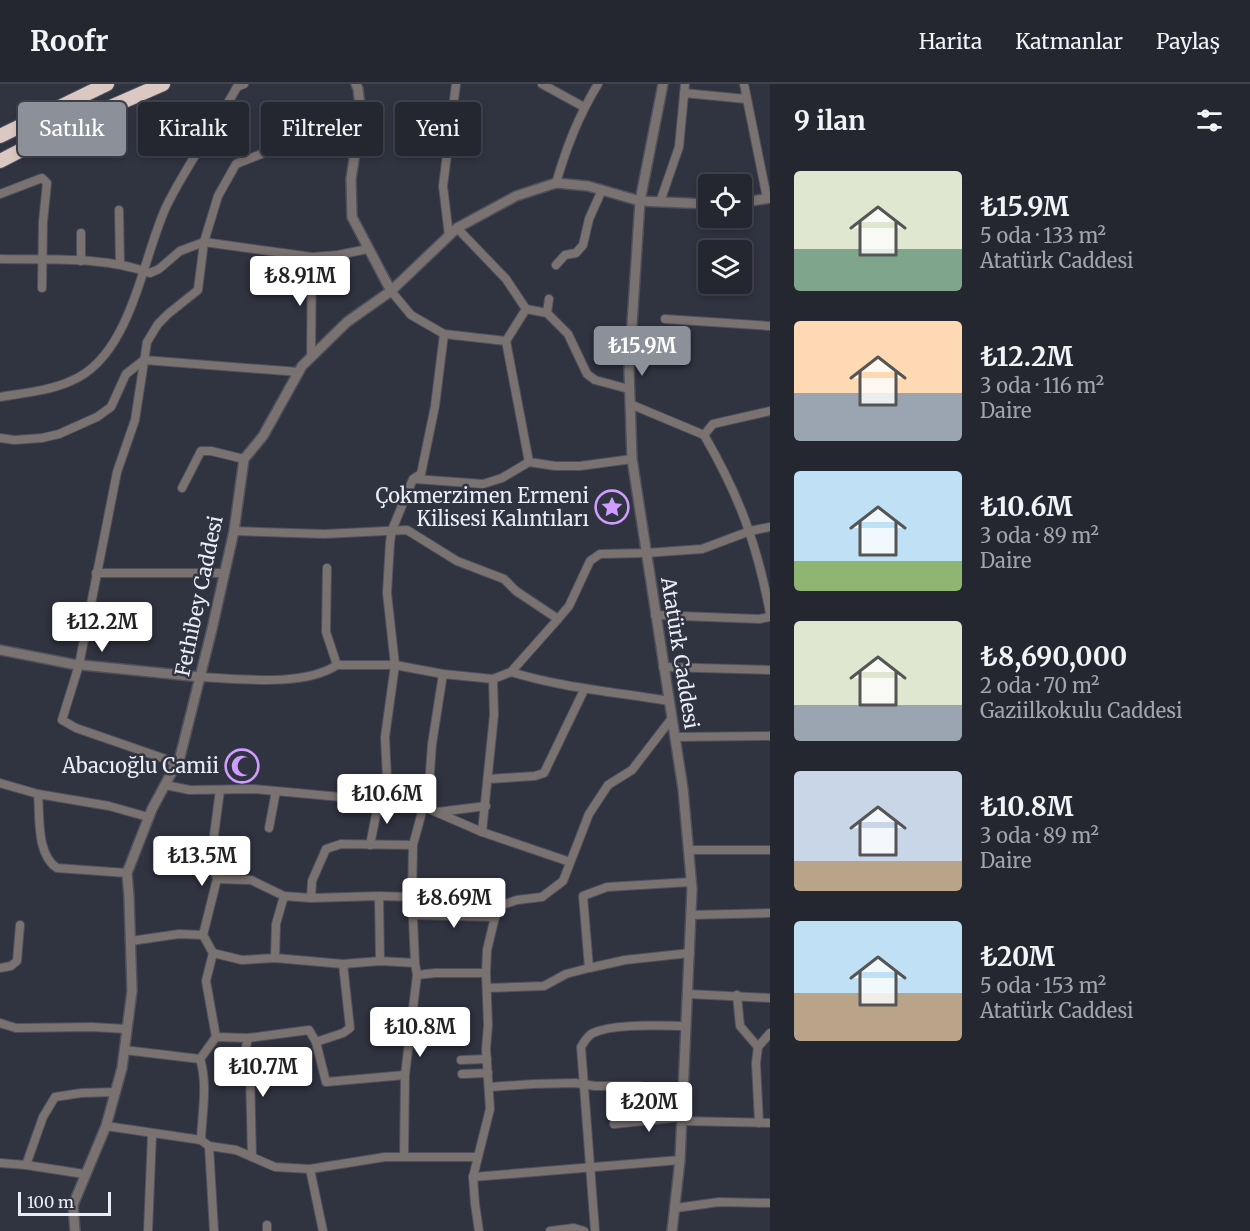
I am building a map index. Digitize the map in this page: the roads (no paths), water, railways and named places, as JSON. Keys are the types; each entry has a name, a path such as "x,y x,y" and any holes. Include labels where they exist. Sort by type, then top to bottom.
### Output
{"highway":[{"path":"0,136 107,84"},
{"path":"0,161 74,123 163,84"}],"street":[{"path":"0,397 56,387 73,381 99,361 116,339 129,314 167,206 237,87 244,84"},
{"path":"356,84 360,102"},
{"path":"449,236 443,186 456,84"},
{"path":"542,84 584,106"},
{"path":"556,183 568,141 584,106 598,84"},
{"name":"Atatürk Caddesi","path":"663,84 640,201 633,287 629,389 632,459 663,667 676,737 691,882 690,953 680,1160 672,1231"},
{"path":"660,202 679,147 685,84"},
{"path":"744,84 769,198 752,201"},
{"path":"684,93 746,99"},
{"path":"177,763 64,723 62,720 79,665 117,472 135,420 147,342 158,324 198,290 204,242 218,196 236,164 261,154"},
{"path":"355,156 351,179 352,217 391,291 411,315 444,334 506,341"},
{"path":"0,194 42,177 47,183 43,222 42,288"},
{"path":"182,488 201,452 211,451 244,459 263,436 302,366 347,322 391,291 457,228 516,196 556,183 588,186 640,201 698,204"},
{"path":"556,265 565,255 576,253 583,245 589,219 602,190"},
{"path":"119,210 120,264"},
{"path":"457,228 506,279 526,309 547,313 568,334 587,374 595,380 629,389"},
{"path":"81,233 81,261"},
{"path":"0,260 120,264 150,273 159,269 180,251 204,242 312,257 368,249"},
{"path":"311,357 312,257"},
{"path":"547,313 549,299"},
{"path":"526,309 506,341 530,462"},
{"path":"665,319 770,326"},
{"path":"388,799 385,737 394,665 387,593 392,530 414,478 421,474 435,406 444,334"},
{"path":"0,438 14,440 42,438 59,434 97,417 111,407 126,374 144,360 299,372"},
{"path":"630,404 704,435 726,472 750,531 762,573 770,615 759,619 655,615"},
{"path":"704,435 713,424 770,411"},
{"name":"Fethibey Caddesi","path":"75,1231 73,1204 106,1126 116,1092 124,1050 132,991 127,873 148,817 180,757 201,677 234,531 244,459"},
{"path":"414,478 483,484 502,478 530,462 555,466 580,466 632,459"},
{"path":"0,650 79,665 245,680 303,678 326,672 337,665 394,665 443,674 493,679 511,672 558,619 569,606 590,561 600,554 702,549 750,531 770,527"},
{"path":"234,531 324,534 407,530 457,561 504,579 516,591 558,619"},
{"path":"327,568 326,632 337,665"},
{"path":"96,573 224,573"},
{"path":"663,667 770,670"},
{"path":"511,672 584,690 615,692 669,701"},
{"path":"404,1156 405,1075 417,975 412,897 413,846 429,786 432,744 443,674"},
{"path":"482,832 494,715 493,679"},
{"path":"489,778 535,776 544,773 584,690"},
{"path":"479,1231 474,1204 473,1177 490,1109 486,973 487,950 495,917 502,905 517,900 542,897 563,881 589,814 608,785 632,770 672,718"},
{"path":"676,737 770,736"},
{"path":"0,783 38,794 109,806 148,817"},
{"path":"165,785 190,790 276,791 388,799 422,806 482,832 570,862"},
{"path":"201,1140 204,1077 200,1059 216,1037 206,981 213,953 203,935 217,879 212,858 220,790"},
{"path":"269,828 276,791"},
{"path":"38,794 43,849 52,864 57,868 127,873"},
{"path":"370,845 379,800"},
{"path":"437,812 486,806"},
{"path":"311,898 312,881 326,849 341,844 413,846"},
{"path":"688,850 770,850"},
{"path":"217,879 251,880 284,896 412,897"},
{"path":"589,968 583,896 607,887 691,882"},
{"path":"275,958 276,924 284,896"},
{"path":"379,896 380,961"},
{"path":"691,915 770,913"},
{"path":"413,915 495,917"},
{"path":"0,968 11,966 17,961 20,926"},
{"path":"131,941 179,934 203,935"},
{"path":"213,953 242,960 275,958 343,964 380,961 415,963"},
{"path":"487,988 544,986 566,974 589,968 625,960 690,953"},
{"path":"316,1042 343,1033 350,1028 343,964"},
{"path":"417,975 486,973"},
{"path":"688,994 770,998"},
{"path":"737,995 740,1026 758,1047"},
{"path":"0,1023 16,1028 127,1029"},
{"path":"595,1231 581,1047 591,1033 631,1027 686,1026"},
{"path":"216,1037 248,1038 309,1030 316,1042 326,1082 405,1075"},
{"path":"759,1123 756,1064 758,1047 770,1033"},
{"path":"248,1038 244,1052 250,1073 252,1157"},
{"path":"124,1050 200,1059"},
{"path":"461,1060 487,1059"},
{"path":"462,1074 488,1073"},
{"path":"490,1088 575,1083 640,1086 682,1106"},
{"path":"26,1164 43,1117 55,1097 81,1093 116,1092"},
{"path":"614,1124 682,1119 770,1123"},
{"path":"106,1126 201,1140 209,1146 236,1150 275,1167 310,1169 404,1156 477,1157"},
{"path":"148,1231 152,1134"},
{"path":"209,1146 214,1231"},
{"path":"473,1177 680,1160"},
{"path":"0,1163 26,1164 84,1174"},
{"path":"310,1169 323,1231"},
{"path":"676,1208 719,1202 770,1203"},
{"path":"550,1231 574,1228 584,1231"}],"place":[{"name":"Çokmerzimen Ermeni Kilisesi Kalıntıları","path":"612,507"},
{"name":"Abacıoğlu Camii","path":"242,766"}]}
